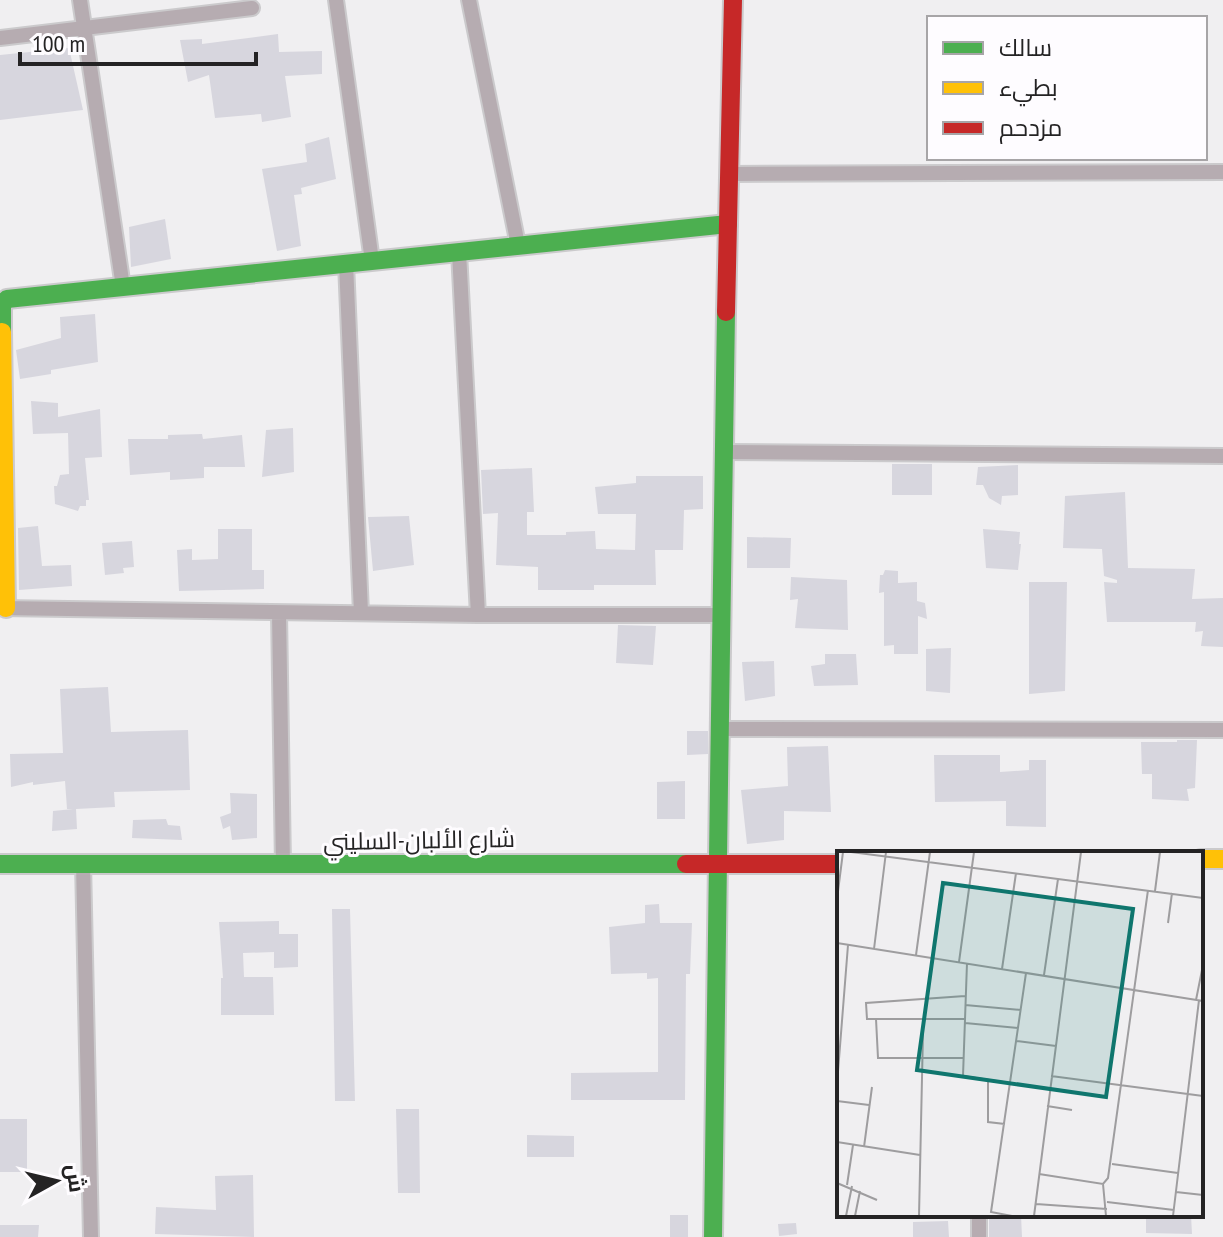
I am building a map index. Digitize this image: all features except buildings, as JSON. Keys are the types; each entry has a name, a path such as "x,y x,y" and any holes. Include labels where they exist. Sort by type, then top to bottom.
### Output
{"street":[{"path":"80,0 123,287"},
{"path":"336,0 372,261"},
{"path":"469,0 518,245"},
{"path":"713,1237 720,615 733,0"},
{"path":"0,38 252,8"},
{"path":"731,174 1223,172"},
{"path":"720,615 3,608 4,301 728,224"},
{"path":"459,252 478,615"},
{"path":"346,263 361,613"},
{"path":"724,452 1223,456"},
{"path":"279,613 283,866"},
{"path":"721,729 1223,730"},
{"path":"83,862 91,1237"},
{"name":"شارع الألبان-السليني","path":"0,864 837,864"}],"traffic: fast":[{"path":"2,332 2,305 7,299 728,224"},
{"path":"713,1237 726,312"},
{"path":"0,864 686,864"}],"traffic: slow":[{"path":"2,332 6,608"},
{"path":"1203,859 1223,859"}],"traffic: jam":[{"path":"726,312 733,0"},
{"path":"686,864 837,864"}]}
